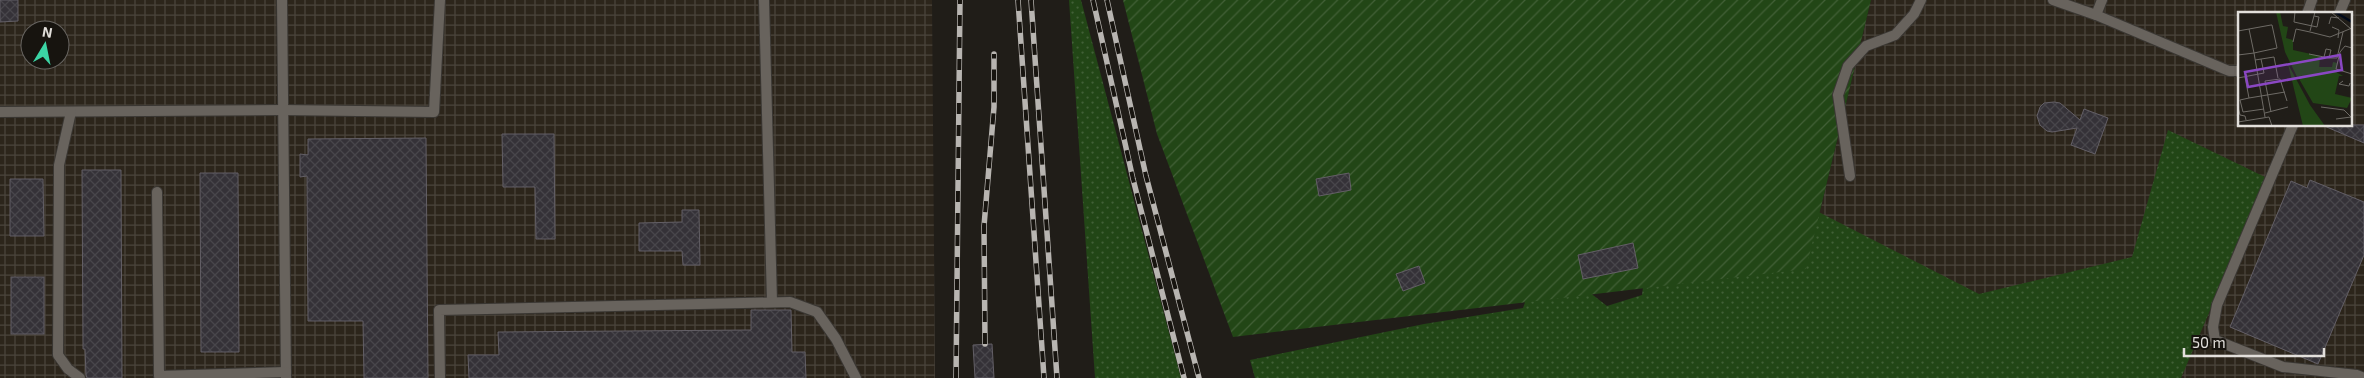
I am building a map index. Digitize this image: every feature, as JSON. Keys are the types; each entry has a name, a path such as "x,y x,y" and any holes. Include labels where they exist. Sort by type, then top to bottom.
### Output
{"lane":[{"path":"157,192 159,376 286,375 282,0"},
{"path":"0,112 282,110 434,112 440,0"},
{"path":"764,0 772,302"},
{"path":"1850,176 1838,95 1848,66 1866,46 1895,35 1914,14 1921,0"},
{"path":"2053,0 2096,15 2229,71 2238,71"},
{"path":"2096,15 2102,0"},
{"path":"2308,12 2312,0"},
{"path":"2340,12 2345,0"},
{"path":"71,112 59,165 58,355 68,368 80,378"},
{"path":"2292,126 2217,305 2213,327 2215,340 2283,368 2357,375 2364,378"},
{"path":"440,378 439,310 772,302 790,302 817,312 836,339 856,378"}],"shaded area":[{"path":"0,0 932,0 935,378 0,378"},
{"path":"1871,0 2364,0 2364,378 2068,378 1806,269"}],"green space":[{"path":"1069,0 1081,0 1181,378 1095,378"},
{"path":"1123,0 1871,0 1806,269 1233,337 1157,134"},
{"path":"2168,130 2267,178 2181,378 1255,378 1250,360 1424,324 1523,308 1531,285 1584,288 1607,306 1642,295 1645,272 1801,203 1979,294 2132,257"}],"building":[{"path":"0,0 18,0 18,21 0,22"},
{"path":"2044,103 2060,103 2080,120 2084,109 2108,118 2095,154 2071,145 2077,128 2052,132 2047,131 2040,125 2037,116 2040,107"},
{"path":"2364,125 2364,143 2324,126"},
{"path":"502,134 554,134 555,239 536,239 535,187 503,187"},
{"path":"426,138 428,378 364,378 363,321 308,321 307,176 300,177 300,154 308,155 308,139"},
{"path":"82,170 121,170 122,378 87,378 86,375 85,349 83,349"},
{"path":"200,173 238,173 239,352 201,352"},
{"path":"1349,173 1351,190 1319,196 1316,179"},
{"path":"10,179 43,179 44,236 10,236"},
{"path":"2310,180 2364,202 2364,255 2318,364 2230,327 2291,181 2307,188"},
{"path":"682,210 699,210 700,265 683,265 682,251 639,251 639,223 682,222"},
{"path":"1633,243 1638,268 1583,279 1578,255"},
{"path":"1419,266 1425,283 1403,291 1396,274"},
{"path":"11,277 44,277 44,334 11,334"},
{"path":"751,310 791,310 792,352 805,352 806,378 469,378 468,355 499,355 498,332 751,330"},
{"path":"992,344 994,378 975,378 973,345"}],"railway":[{"path":"956,378 960,0"},
{"path":"1018,0 1044,378"},
{"path":"1031,0 1057,378"},
{"path":"1093,0 1133,179 1184,378"},
{"path":"1107,0 1146,176 1199,378"},
{"path":"985,344 984,226 994,107 994,54"}]}
